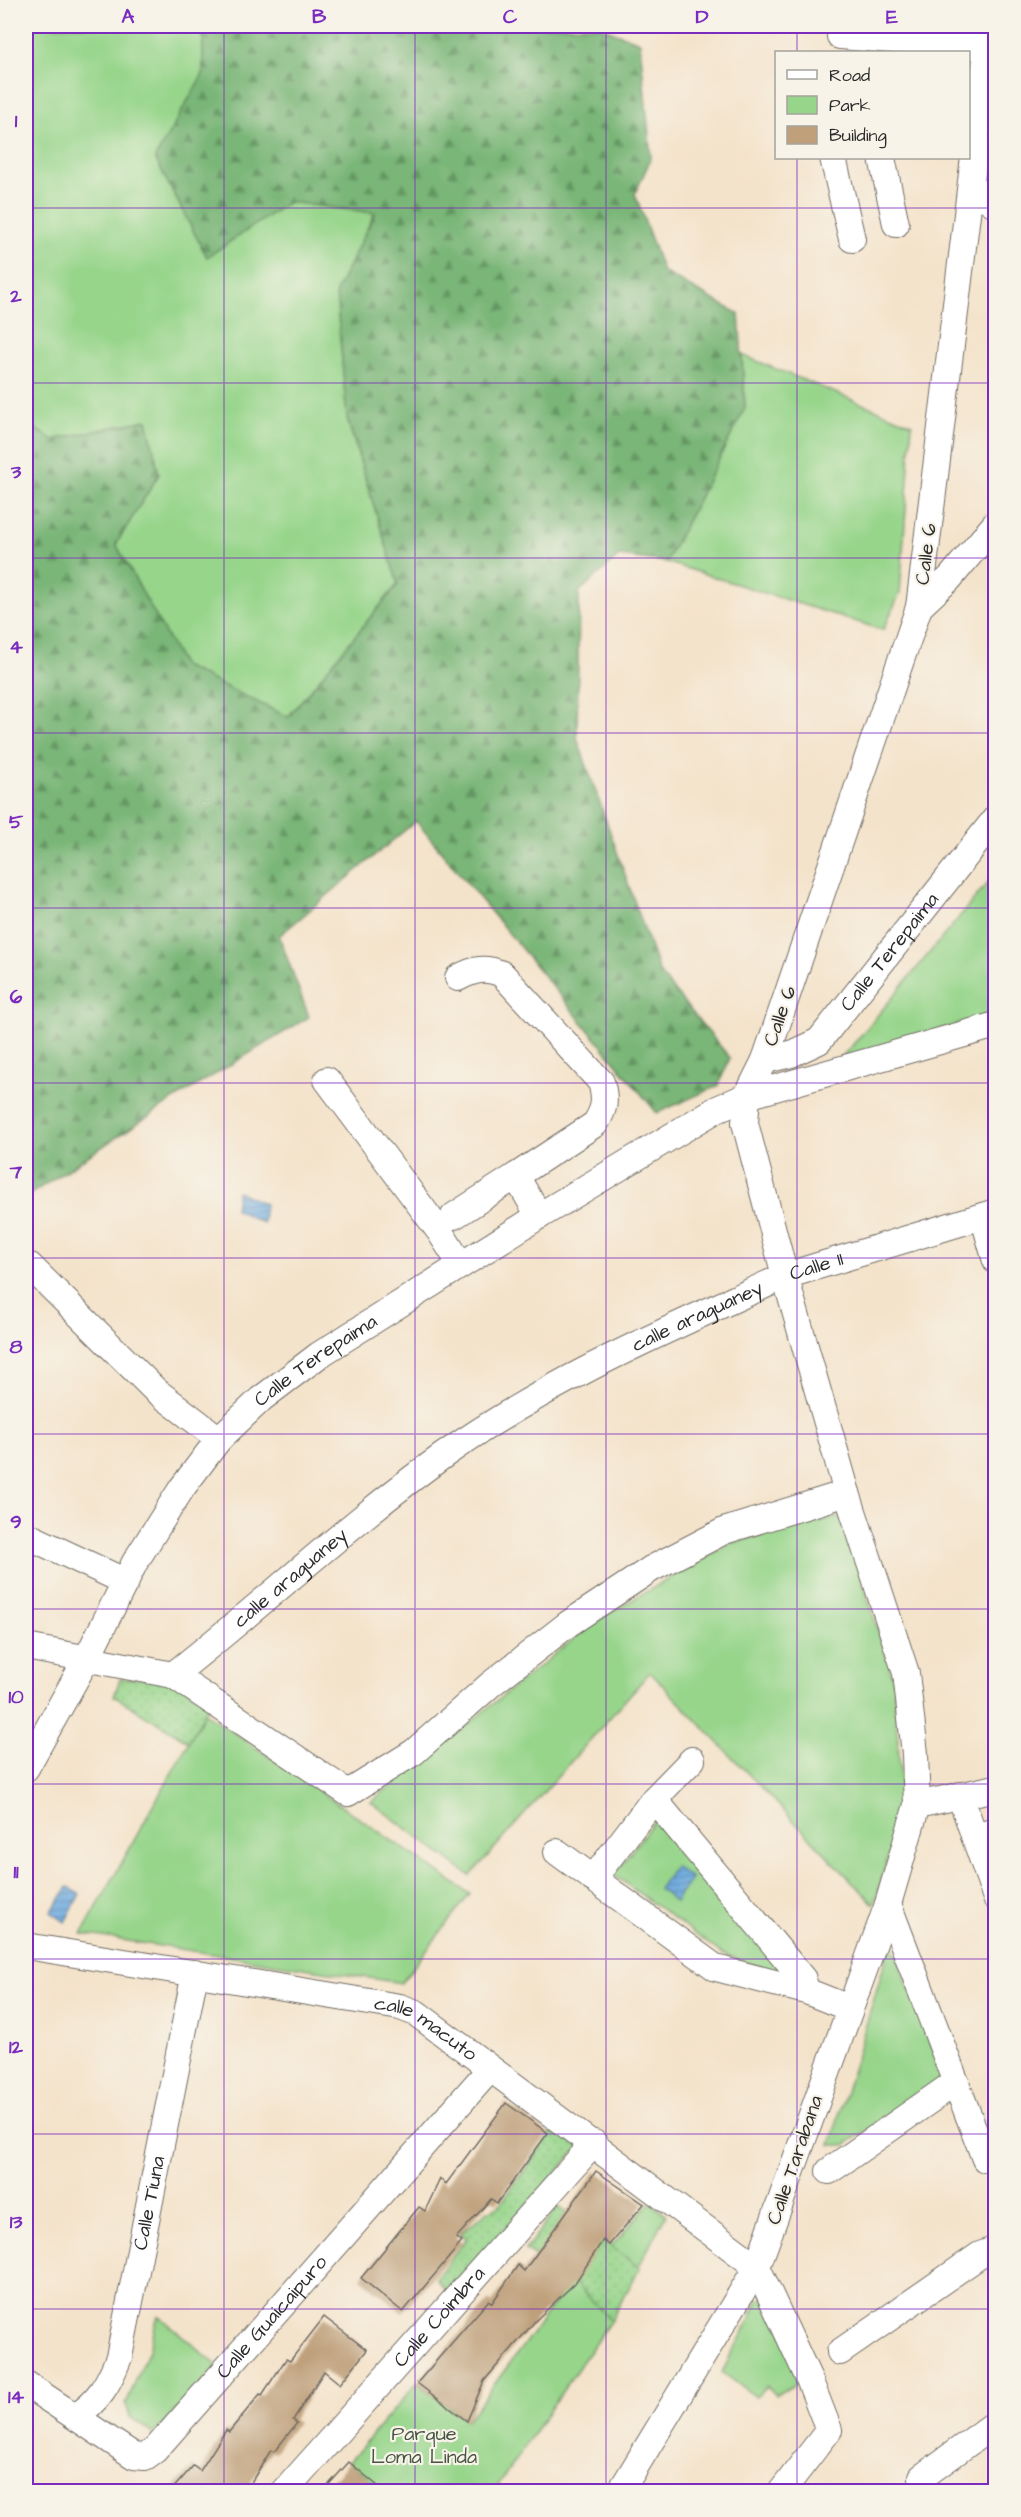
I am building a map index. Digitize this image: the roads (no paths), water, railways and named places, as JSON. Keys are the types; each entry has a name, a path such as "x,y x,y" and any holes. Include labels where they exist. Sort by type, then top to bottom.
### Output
{"street":[{"path":"840,36 988,36"},
{"name":"Calle 6","path":"765,1060 919,607 971,188 974,108 988,36"},
{"path":"833,159 852,239"},
{"path":"882,159 896,224"},
{"path":"971,188 996,205"},
{"path":"919,607 950,578 996,523"},
{"name":"Calle Terepaima","path":"765,1060 791,1054 819,1041 996,818"},
{"path":"454,1216 595,1124 603,1112 606,1098 601,1082 502,974 490,969 474,970 458,978"},
{"name":"Calle Terepaima","path":"26,1768 35,1732 86,1660 126,1581 182,1488 219,1439 261,1399 319,1355 539,1216 717,1109 747,1096 996,1025"},
{"name":"Calle 11","path":"765,1060 747,1096 745,1123 785,1276 989,1214"},
{"path":"327,1080 440,1232 461,1265"},
{"path":"516,1176 539,1216"},
{"path":"989,1214 996,1261"},
{"path":"30,1266 155,1390 219,1439"},
{"name":"calle araguaney","path":"172,1675 302,1567 444,1455 554,1385 636,1343 785,1276 847,1493 906,1673 915,1754 917,1805"},
{"path":"26,1647 172,1675 348,1793 414,1752 491,1684 568,1624 651,1569 724,1531 847,1493"},
{"path":"26,1534 126,1581"},
{"path":"593,1879 654,1799 692,1760"},
{"path":"917,1805 996,1788"},
{"path":"960,1795 985,1833 996,1898"},
{"path":"654,1799 803,1979 806,1991"},
{"name":"Calle Tarabana","path":"620,2492 757,2267 888,1904 917,1805"},
{"path":"557,1852 716,1968 806,1991 849,2008"},
{"path":"888,1904 985,2159"},
{"name":"calle macuto","path":"26,1946 400,2007 416,2013 594,2143 757,2267"},
{"name":"Calle Tiuna","path":"75,2416 91,2406 104,2392 119,2357 195,1973"},
{"name":"Calle Guaicaipuro","path":"26,2384 134,2456 145,2457 155,2450 490,2068"},
{"path":"829,2171 956,2082"},
{"name":"Calle Coimbra","path":"284,2492 594,2143"},
{"path":"840,2352 980,2255 996,2249"},
{"path":"757,2267 809,2379 829,2430 783,2490"},
{"path":"922,2477 996,2423"}],"water":[{"path":"237,1191 265,1204 263,1223 235,1209"},
{"path":"675,1866 691,1879 675,1902 659,1889"},
{"path":"68,1887 80,1894 65,1922 51,1912"}],"park label":[{"name":"Parque Loma Linda","path":"424,2446"}]}
